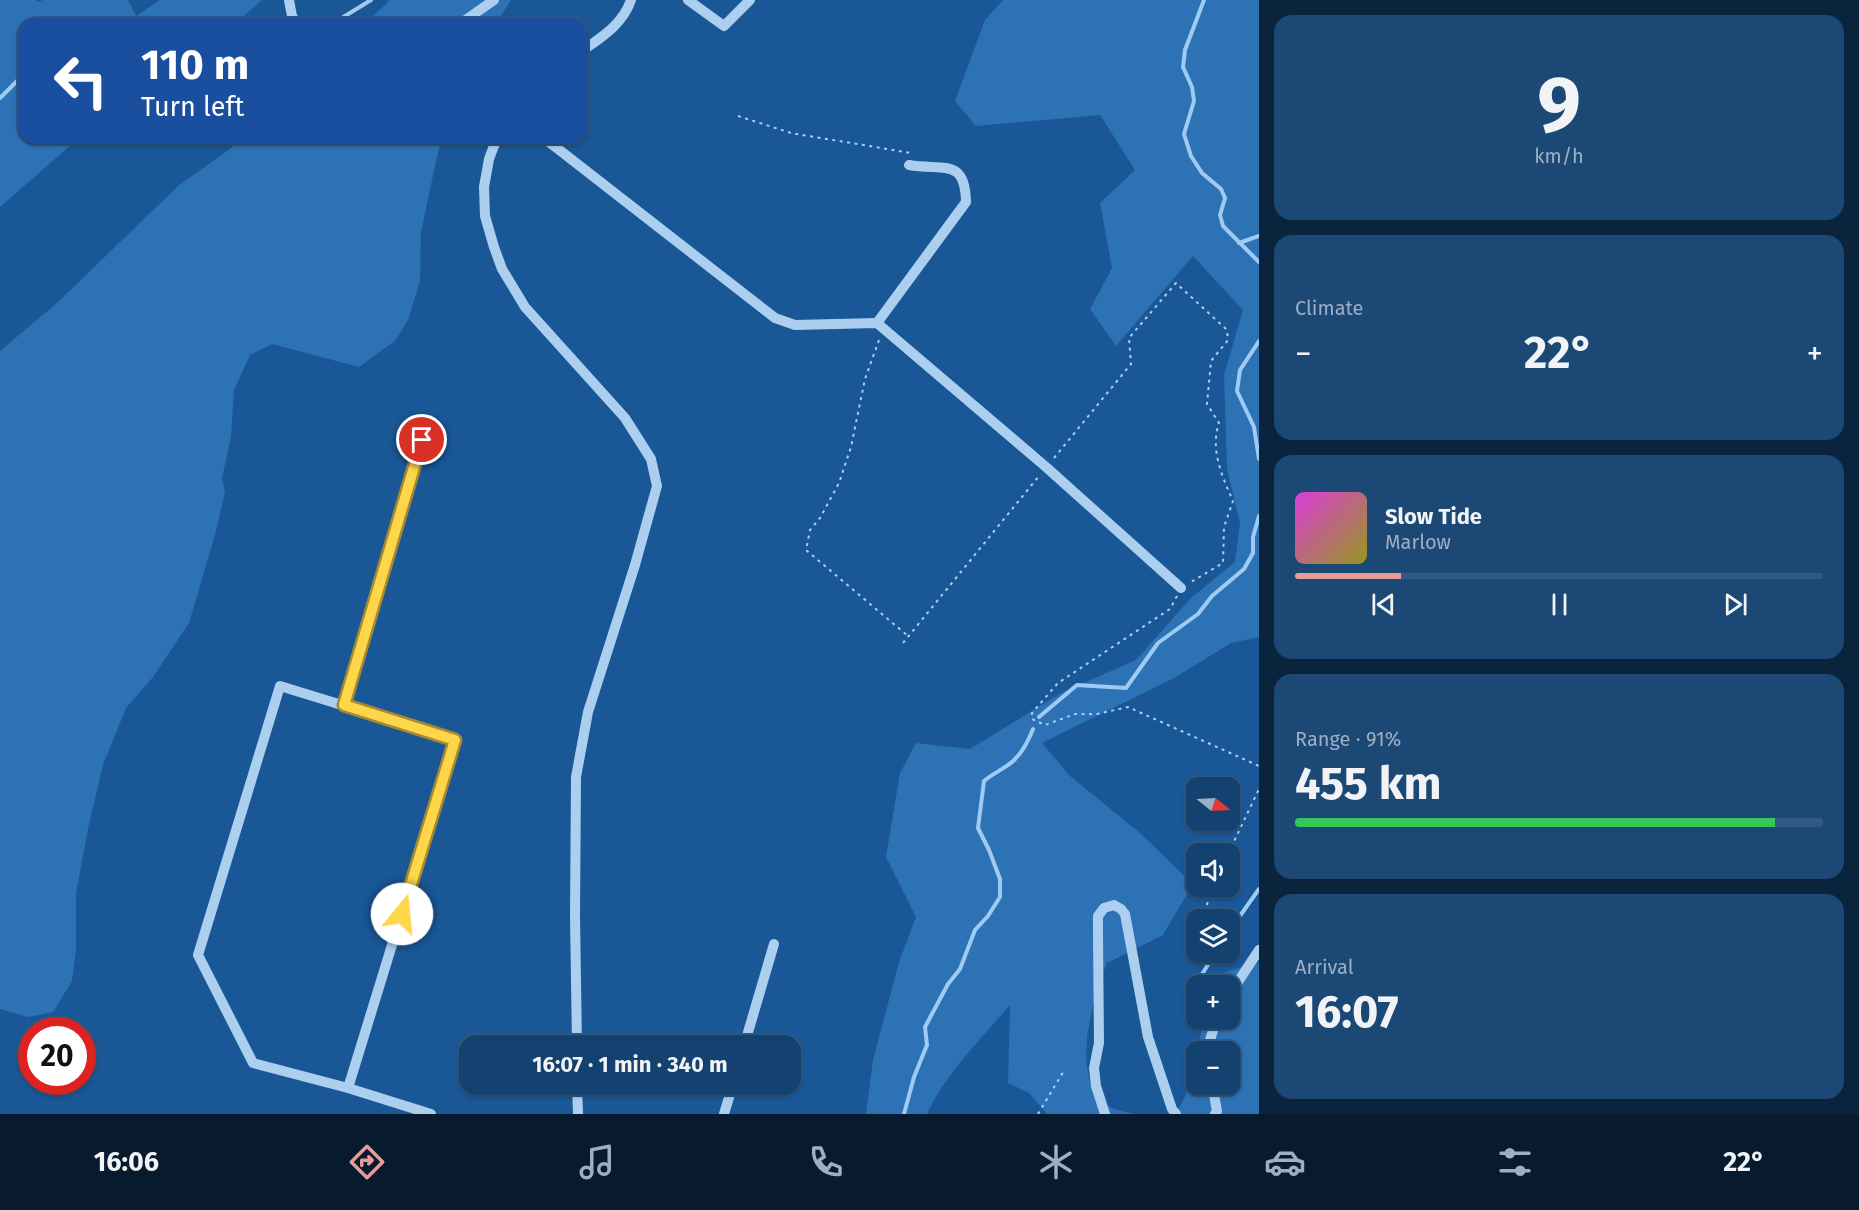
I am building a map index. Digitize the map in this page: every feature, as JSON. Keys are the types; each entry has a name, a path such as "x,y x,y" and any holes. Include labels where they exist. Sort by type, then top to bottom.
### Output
{"street":[{"path":"289,0 293,18"},
{"path":"468,18 494,0"},
{"path":"588,47 611,30 623,17 631,0"},
{"path":"688,0 724,26 750,0"},
{"path":"495,144 489,159 484,187 485,216 502,268 525,307 625,418 651,459 657,486 635,565 588,712 576,777 577,1035"},
{"path":"552,144 776,318 795,325 882,327 1046,467 1181,588"},
{"path":"882,327 966,202 966,189 962,175 955,170 909,165"},
{"path":"345,705 422,440"},
{"path":"348,1089 455,740 280,686 198,955 253,1063 348,1089 405,1110 430,1114"},
{"path":"1105,1114 1096,1086 1094,1068 1099,1043 1098,916 1104,908 1113,905 1125,914 1148,1037 1172,1109 1176,1114"},
{"path":"747,1035 774,944"},
{"path":"1240,979 1259,950"},
{"path":"578,1095 578,1114"},
{"path":"724,1114 730,1095"},
{"path":"1214,1095 1217,1111 1215,1114"}],"path":[{"path":"738,116 791,134 917,154"},
{"path":"903,643 1131,364 1129,338 1176,284 1227,330 1228,340 1211,361 1207,404 1219,423 1215,436 1215,448 1223,478 1233,501 1224,527 1223,563 1181,588 1170,609 1058,683 1032,713 1032,719 1046,725 1075,714 1097,714 1128,707 1259,766"},
{"path":"882,327 865,379 851,447 839,483 820,518 810,530 806,550 909,636"},
{"path":"1232,843 1259,789"},
{"path":"1038,1114 1065,1069"}],"shaded area":[{"path":"0,0 36,0 38,2 43,0 128,0 136,16 160,0 262,0 242,18 18,18 18,144 72,144 0,207"},
{"path":"390,0 511,0 500,18 371,18"},
{"path":"1003,0 1259,0 1259,637 1231,643 1174,678 1042,743 1070,776 1140,833 1186,877 1186,896 1163,935 1107,963 1090,1018 1087,1061 1090,1080 1098,1096 1112,1108 1135,1114 1047,1114 1029,1093 1008,1083 1010,1005 954,1070 927,1114 866,1114 873,1060 899,962 916,917 886,857 900,773 916,743 970,749 1061,693 1136,660 1191,598 1235,562 1240,523 1227,469 1224,375 1243,310 1193,256 1116,346 1090,309 1112,268 1100,203 1135,170 1100,115 976,126 955,101 985,20"},
{"path":"237,144 441,144 421,232 420,281 408,320 396,340 359,367 272,344 250,355 234,390 231,437 222,478 225,492 189,623 153,677 126,708 103,765 76,893 76,950 72,981 53,1012 28,1017 0,1009 0,351 58,302 178,186"},
{"path":"1259,962 1259,1114 1175,1114 1186,1094 1240,1095 1240,1041 1200,1041 1201,1029 1240,1029 1240,975 1216,975"}],"waterway":[{"path":"342,18 371,0"},
{"path":"1204,0 1185,50 1183,67 1192,87 1194,101 1184,134 1191,156 1202,173 1221,189 1225,198 1220,215 1223,226 1259,262"},
{"path":"0,98 18,80"},
{"path":"1239,243 1259,236"},
{"path":"1259,341 1240,370 1237,391 1254,427 1259,459"},
{"path":"1039,717 1077,685 1126,688 1158,643 1198,614 1212,596 1244,569 1253,553 1253,537 1259,516"},
{"path":"904,1114 914,1077 927,1045 925,1027 948,984 960,969 975,930 988,916 1000,897 1000,879 978,828 984,781 1020,754 1033,729"},
{"path":"1240,916 1259,889"},
{"path":"1202,975 1209,963"}],"route":[{"path":"402,914 455,740 344,705 422,440"}]}
